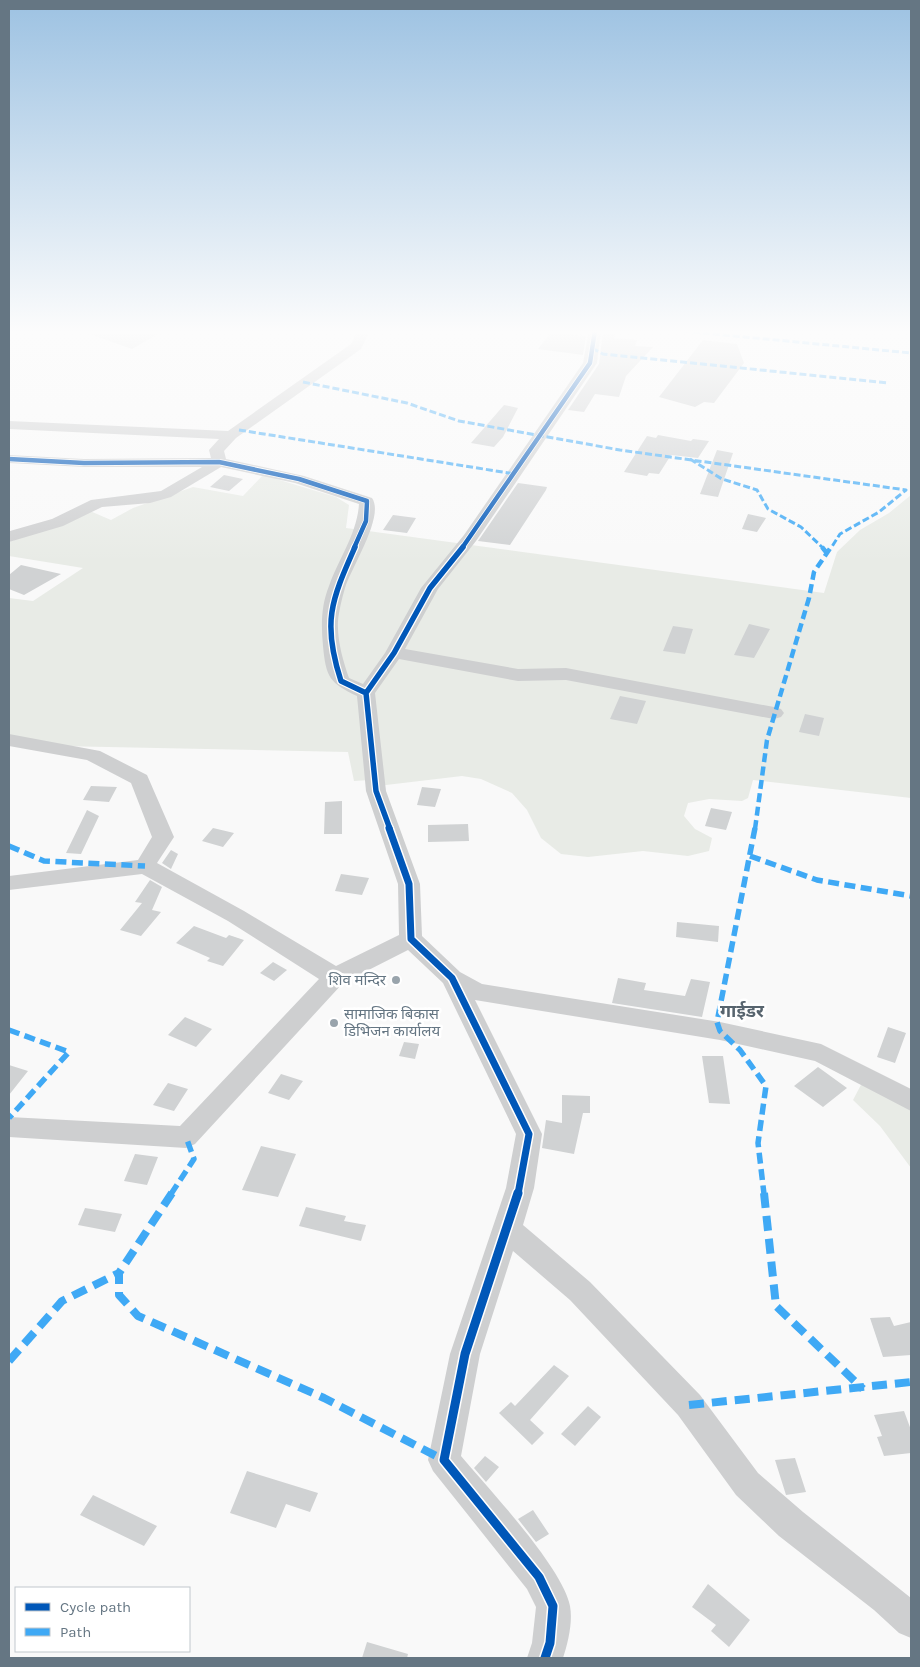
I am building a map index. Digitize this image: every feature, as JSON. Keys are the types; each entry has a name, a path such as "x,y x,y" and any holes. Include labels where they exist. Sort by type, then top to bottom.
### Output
{"street":[{"path":"219,462 216,450 231,435 269,408"},
{"path":"559,408 470,538 430,588 394,652 366,693 376,791 409,884 411,939 452,978 477,992 720,1031 821,1053 911,1101"},
{"path":"9,425 231,435"},
{"path":"9,459 84,463 219,462 298,479 366,501 366,522 337,587 329,622 333,657 340,681 366,693"},
{"path":"9,537 27,529 64,520 81,509 101,502 145,499 166,494 219,462"},
{"path":"394,652 518,675 566,674 774,713"},
{"path":"9,740 93,756 140,779 163,837 145,866"},
{"path":"9,883 145,866 236,916 335,978"},
{"path":"9,1127 186,1136 335,978 411,939"},
{"path":"452,978 529,1134 520,1188 508,1230 580,1291 689,1405 746,1484 791,1524 886,1598 911,1621"},
{"path":"520,1188 465,1354 444,1460 539,1577 552,1606 550,1642 545,1658"}],"shaded area":[{"path":"263,475 336,497 349,505 346,528 824,593 837,552 860,530 889,513 911,495 911,798 753,780 748,798 742,801 709,799 688,803 684,816 695,829 712,838 709,851 688,856 643,851 588,857 561,854 541,838 527,810 512,793 481,779 462,776 386,785 370,780 354,781 348,752 9,745 9,598 33,601 83,568 9,556 9,542 90,511 111,520 133,508 193,487 243,496"},
{"path":"863,1081 911,1106 911,1168 880,1126 853,1100"}],"building":[{"path":"502,408 518,408 503,437 494,447 471,443"},
{"path":"569,408 587,408 584,412 568,410"},
{"path":"658,435 691,441 693,439 709,441 698,458 671,455 659,474 649,473 647,476 624,472 647,436 656,438"},
{"path":"717,450 733,453 718,497 700,494"},
{"path":"224,475 243,479 229,491 210,487"},
{"path":"518,483 547,487 510,545 478,541"},
{"path":"748,514 766,518 757,532 742,529"},
{"path":"393,515 416,518 407,533 383,530"},
{"path":"21,565 61,574 24,595 9,589 9,575"},
{"path":"749,624 770,629 754,658 734,655"},
{"path":"673,626 693,629 685,654 663,651"},
{"path":"620,696 646,701 637,724 610,719"},
{"path":"805,714 824,718 819,736 799,732"},
{"path":"91,786 117,787 109,802 83,800"},
{"path":"422,787 441,789 435,807 417,805"},
{"path":"342,801 342,834 324,834 325,802"},
{"path":"711,808 732,812 726,830 705,826"},
{"path":"87,810 99,816 81,854 66,853"},
{"path":"468,824 469,841 428,842 428,825"},
{"path":"213,828 234,833 223,847 202,841"},
{"path":"171,850 178,854 171,869 162,863"},
{"path":"341,874 369,878 362,895 335,891"},
{"path":"150,880 162,887 152,910 161,912 141,936 120,930 142,903 135,902"},
{"path":"677,922 719,926 718,942 676,937"},
{"path":"194,926 226,938 229,935 244,940 223,966 207,961 210,958 176,943"},
{"path":"273,962 287,970 274,981 260,973"},
{"path":"618,978 646,983 644,990 685,996 691,979 710,982 702,1017 612,1003"},
{"path":"185,1017 212,1029 196,1047 168,1035"},
{"path":"888,1027 906,1033 895,1063 877,1057"},
{"path":"404,1042 419,1044 415,1059 399,1056"},
{"path":"702,1056 723,1056 730,1104 709,1103"},
{"path":"9,1065 28,1071 9,1095"},
{"path":"818,1067 847,1088 823,1107 794,1086"},
{"path":"281,1074 303,1081 289,1100 268,1093"},
{"path":"168,1083 188,1089 174,1111 153,1105"},
{"path":"562,1095 590,1096 590,1113 583,1113 574,1154 542,1148 546,1120 562,1123"},
{"path":"261,1146 296,1154 278,1197 242,1190"},
{"path":"135,1154 158,1157 147,1185 124,1181"},
{"path":"306,1207 346,1216 344,1221 366,1225 361,1241 299,1226"},
{"path":"85,1208 122,1214 115,1232 78,1225"},
{"path":"890,1317 894,1326 911,1322 911,1355 883,1357 870,1318"},
{"path":"554,1365 569,1376 530,1420 544,1433 532,1445 499,1413 511,1402 515,1406"},
{"path":"588,1406 601,1417 575,1446 561,1434"},
{"path":"904,1411 911,1430 911,1453 884,1456 877,1437 882,1436 874,1415"},
{"path":"485,1456 499,1467 486,1482 474,1468"},
{"path":"795,1458 806,1492 786,1495 775,1460"},
{"path":"247,1471 318,1493 310,1512 286,1504 276,1528 230,1513"},
{"path":"93,1495 157,1526 144,1546 80,1515"},
{"path":"533,1510 549,1534 536,1542 518,1519"},
{"path":"708,1584 750,1620 729,1647 711,1631 716,1625 692,1607"},
{"path":"367,1642 408,1654 407,1658 362,1658"}],"marked path":[{"path":"421,408 459,421 620,450 906,490 879,512 840,534 814,572 809,598 767,740 760,802 717,1022 720,1031 740,1050 766,1086 758,1143 776,1306 863,1389"},
{"path":"239,430 515,474"},
{"path":"690,459 722,479 739,486 757,490 768,509 801,527 815,538 826,552"},
{"path":"9,846 44,861 145,866"},
{"path":"750,856 817,880 911,896"},
{"path":"9,1030 69,1052 9,1118"},
{"path":"186,1137 194,1159 119,1273 119,1295 138,1316 324,1398 444,1460"},
{"path":"9,1361 62,1301 119,1273"},
{"path":"689,1405 911,1382"}],"cycle path":[{"path":"545,1658 550,1643 553,1606 539,1577 444,1460 465,1354 520,1188 529,1134 452,978 411,939 409,884 376,791 366,693 394,653 430,588 470,538 559,408"},
{"path":"9,459 84,463 219,462 299,479 367,501 366,521 337,587 329,622 333,657 341,681 366,693"}],"place":[{"name":"शिव मन्दिर","path":"396,980"},
{"name":"सामाजिक बिकास डिभिजन कार्यालय","path":"334,1023"}],"district":[{"name":"गाईडर","path":"742,1011"}]}
